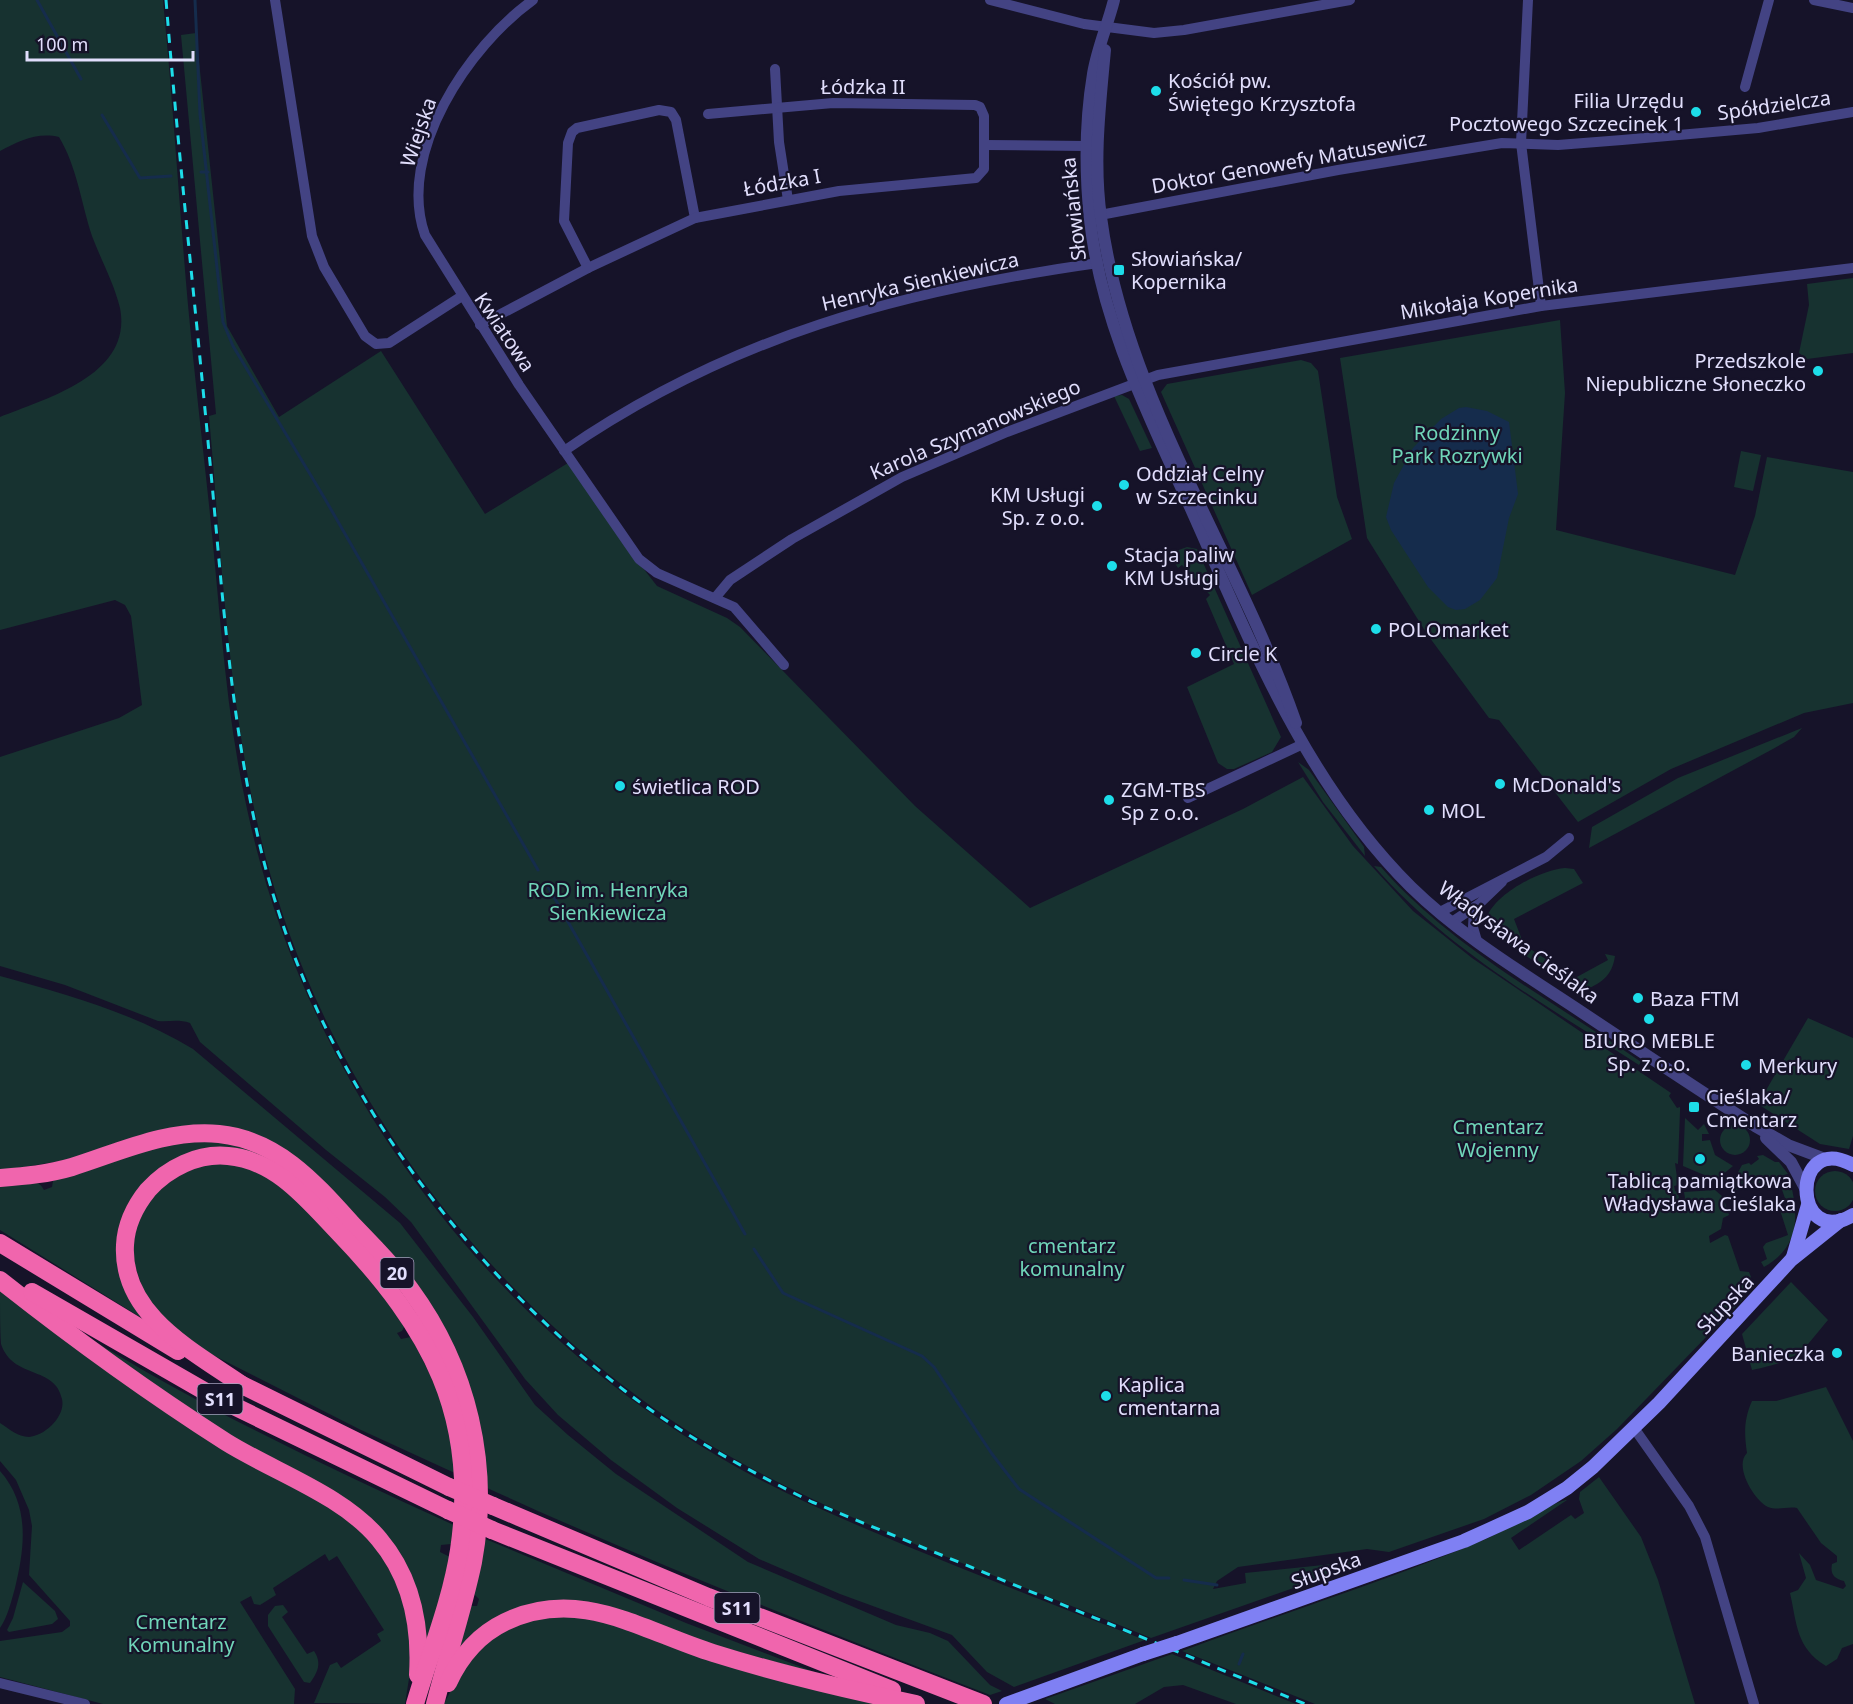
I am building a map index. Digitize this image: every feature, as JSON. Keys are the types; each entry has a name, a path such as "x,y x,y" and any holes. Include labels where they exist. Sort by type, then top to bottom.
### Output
{"highway":[{"name":"20","path":"0,1178 51,1173 182,1134 220,1134 242,1138 271,1150 313,1181 409,1288 448,1351 461,1383 473,1431 479,1481 472,1562 436,1704"},
{"path":"245,1387 176,1338 149,1315 135,1292 126,1264 129,1225 143,1196 166,1173 195,1159 213,1156 245,1159 273,1172 297,1189 363,1258 402,1305 427,1344 446,1386 455,1419 461,1456 463,1513 459,1551 452,1584 415,1702"},
{"name":"S11","path":"0,1243 109,1311 245,1387 449,1487 708,1597 983,1704"},
{"name":"S11","path":"0,1272 213,1396 448,1510 492,1530 928,1704"},
{"path":"0,1280 201,1425 336,1503 360,1519 379,1538 401,1572 417,1620 415,1702"},
{"path":"436,1704 456,1666 470,1647 486,1634 519,1615 558,1607 585,1608 713,1653 845,1689 916,1704"}],"main road":[{"path":"1849,1219 1824,1219 1808,1205 1805,1188 1809,1173 1828,1160 1851,1162"},
{"name":"Słupska","path":"1793,1257 1808,1205"},
{"name":"Słupska","path":"1006,1704 1464,1541 1509,1522 1567,1488 1610,1453 1793,1257 1849,1219"}],"street":[{"name":"Kwiatowa","path":"275,0 312,236 324,267 365,336 376,344 389,343 462,296 564,451 643,564 657,573 737,610 784,665"},
{"name":"Wiejska","path":"462,296 428,241 421,224 417,199 421,172 441,112 460,76 519,4 533,0"},
{"path":"990,0 1107,29 1144,33 1175,32 1350,0"},
{"name":"Słowiańska","path":"1114,0 1094,70 1086,146 1090,218 1114,328 1140,380"},
{"path":"1528,0 1521,143 1541,306"},
{"path":"1745,87 1769,0"},
{"path":"1814,0 1853,8"},
{"name":"Słowiańska","path":"1107,29 1098,143 1100,215 1124,324 1140,380"},
{"path":"775,69 775,106 788,200"},
{"name":"Łódzka II","path":"708,114 775,106 852,103 975,105 980,107 984,116 984,145"},
{"path":"588,268 568,230 563,215 568,143 572,132 581,126 668,110 676,120 695,218"},
{"name":"Spółdzielcza","path":"1521,143 1566,145 1758,128 1853,112"},
{"name":"Doktor Genowefy Matusewicz","path":"1100,215 1338,170 1521,143"},
{"path":"984,145 1086,146"},
{"name":"Łódzka I","path":"480,325 588,268 695,218 864,187 976,178 984,169 984,145"},
{"name":"Henryka Sienkiewicza","path":"564,451 673,384 741,352 804,328 872,307 949,288 1098,263"},
{"name":"Mikołaja Kopernika","path":"1140,380 1541,306 1853,268"},
{"name":"Karola Szymanowskiego","path":"715,598 730,580 756,562 887,484 964,449 1140,380"},
{"name":"Władysława Cieślaka","path":"1140,380 1282,710 1335,796 1375,848 1408,883 1477,941 1755,1126 1788,1144 1828,1160"},
{"path":"1188,798 1304,744"},
{"path":"1440,912 1476,892 1502,882 1546,857 1569,837"},
{"path":"1452,922 1474,908 1502,882"},
{"path":"1474,908 1473,927 1477,941"},
{"name":"Władysława Cieślaka","path":"1755,1126 1791,1162 1805,1188"},
{"path":"1634,1428 1689,1506 1705,1537 1754,1704"},
{"path":"0,1683 85,1704"}],"green space":[{"path":"0,0 163,0 188,305 224,658 233,734 247,809 274,907 310,1002 357,1092 412,1177 475,1256 547,1329 625,1394 709,1451 807,1503 997,1583 1145,1640 1014,1687 987,1672 952,1635 840,1594 759,1559 677,1508 611,1460 558,1415 525,1379 411,1222 385,1197 326,1150 200,1042 190,1023 158,1021 65,985 0,966 0,757 119,718 142,705 131,616 125,605 115,600 0,630 0,417 62,392 82,380 100,367 113,351 121,331 120,308 92,236 74,173 59,137 36,137 0,151"},
{"path":"196,33 227,326 279,417 381,351 485,514 568,463 618,536 657,586 727,618 740,627 915,806 1030,908 1243,809 1303,777 1353,846 1413,911 1472,958 1671,1093 1669,1096 1677,1108 1680,1107 1678,1164 1675,1163 1678,1185 1674,1186 1675,1191 1678,1192 1679,1198 1685,1198 1684,1192 1715,1190 1723,1197 1729,1215 1723,1218 1721,1229 1709,1236 1710,1243 1725,1235 1728,1236 1740,1271 1749,1272 1751,1277 1742,1300 1617,1429 1581,1461 1531,1495 1484,1519 1389,1552 1367,1549 1238,1567 1217,1581 1213,1589 1246,1583 1245,1573 1362,1561 1362,1564 1151,1638 895,1536 796,1491 747,1466 663,1414 583,1353 510,1284 443,1208 384,1125 334,1038 294,946 264,851 242,744 234,689 218,525 209,416 216,414 181,35"},
{"path":"1853,278 1853,353 1807,359 1799,353 1809,305 1807,284"},
{"name":"Rodzinny Park Rozrywki","path":"1560,320 1565,393 1556,530 1735,575 1755,516 1767,457 1853,472 1853,703 1804,713 1671,769 1578,822 1499,720 1489,718 1427,634 1367,538 1340,358"},
{"path":"1301,360 1311,363 1318,371 1337,497 1352,539 1252,595 1161,392 1167,384"},
{"path":"1122,395 1129,399 1152,448 1140,451 1114,396"},
{"path":"1741,451 1761,455 1753,491 1734,487"},
{"path":"1187,547 1197,549 1281,737 1272,752 1234,769 1227,769 1218,763 1187,687 1234,664 1206,599 1210,595 1182,565 1178,568 1173,560 1176,551"},
{"path":"1802,728 1794,737 1771,750 1589,848 1592,827 1678,778"},
{"path":"1298,762 1309,770 1364,847 1365,856 1323,802"},
{"path":"1374,866 1381,867 1439,923 1471,948 1641,1062 1639,1065 1534,998 1465,950 1402,896"},
{"path":"1565,868 1574,869 1583,883 1514,919 1524,945 1575,978 1608,960 1605,954 1615,956 1608,974 1594,986 1581,992 1496,936 1487,917 1492,908 1509,891 1520,884 1544,873"},
{"path":"0,976 123,1015 193,1049 400,1223 473,1317 535,1405 616,1474 748,1562 896,1625 930,1633 948,1641 990,1685 1002,1691 990,1695 736,1595 485,1487 443,1329 240,1131 0,1171"},
{"path":"1808,1018 1853,1038 1853,1136 1849,1149 1820,1144 1758,1104"},
{"path":"1685,1118 1698,1130 1704,1124 1709,1134 1702,1134 1702,1141 1710,1140 1715,1155 1733,1166 1716,1180 1683,1166"},
{"path":"1735,1125 1745,1130 1750,1140 1745,1150 1735,1155 1725,1150 1720,1140 1725,1130"},
{"path":"206,1138 255,1149 281,1162 299,1176 378,1259 415,1304 435,1337 457,1389 466,1426 473,1482 469,1480 463,1432 451,1387 439,1357 417,1318 377,1266 318,1201 294,1178 268,1160 229,1149 188,1154 154,1173 138,1190 123,1222 118,1251 123,1282 140,1317 0,1230 0,1183 31,1181 41,1185 44,1190 52,1187 53,1181 61,1176 153,1146"},
{"path":"1763,1155 1779,1162 1788,1174 1736,1190 1734,1180 1742,1165 1749,1163 1751,1165 1759,1159 1757,1156"},
{"path":"222,1163 249,1168 271,1179 292,1195 314,1215 354,1259 405,1325 402,1331 397,1333 401,1339 411,1337 444,1402 457,1474 361,1430 203,1350 186,1339 147,1301 131,1254 138,1219 155,1192 191,1168"},
{"path":"1835,1171 1849,1177 1855,1191 1849,1205 1835,1211 1821,1205 1815,1191 1821,1177"},
{"path":"1789,1177 1795,1204 1791,1239 1776,1259 1764,1267 1761,1262 1767,1259 1763,1247 1766,1243 1788,1235 1780,1210 1788,1207 1779,1181"},
{"path":"1791,1282 1828,1320 1804,1349 1797,1354 1780,1363 1752,1370 1742,1334"},
{"name":"Cmentarz Komunalny","path":"0,1289 336,1509 377,1547 406,1602 411,1666 405,1704 314,1703 330,1665 337,1662 341,1668 381,1641 377,1634 384,1630 337,1556 329,1561 325,1554 273,1588 276,1595 260,1605 254,1604 251,1596 240,1602 295,1689 294,1704 103,1704 0,1677 0,1641 62,1632 70,1626 70,1621 29,1575 32,1526 29,1510 16,1480 0,1461 0,1423 21,1436 35,1436 48,1429 58,1418 62,1399 58,1388 51,1381 15,1363 7,1355 1,1344"},
{"path":"81,1333 218,1411 360,1482 456,1526 451,1544 441,1545 440,1552 450,1557 424,1659 394,1550"},
{"path":"1826,1387 1853,1441 1853,1644 1842,1648 1837,1659 1826,1666 1816,1659 1803,1643 1790,1593 1798,1590 1806,1578 1799,1553 1810,1565 1816,1580 1843,1589 1846,1586 1844,1581 1832,1573 1832,1564 1837,1562 1837,1556 1821,1543 1797,1508 1775,1509 1763,1504 1752,1491 1744,1475 1743,1459 1747,1453 1746,1420 1752,1401 1776,1401"},
{"path":"0,1471 10,1484 21,1512 23,1542 15,1588 0,1628"},
{"path":"1599,1477 1641,1537 1658,1580 1695,1704 1315,1704 1182,1651 1449,1554 1567,1500 1511,1538 1519,1550 1571,1515 1575,1519 1584,1513 1579,1499 1580,1492"},
{"path":"483,1538 686,1623 825,1676 558,1601 451,1662 471,1606 477,1606 479,1599 472,1592"},
{"path":"23,1582 55,1611 58,1619 52,1624 9,1632 7,1630 13,1618"},
{"path":"283,1605 288,1612 282,1617 307,1654 314,1651 318,1660 318,1667 310,1683 304,1682 268,1626 268,1615 275,1606"},
{"path":"572,1613 882,1704 444,1704 473,1657 504,1630 523,1621"},
{"path":"1172,1654 1296,1704 1236,1704 1183,1685 1164,1687 1135,1704 1055,1704 1045,1699"}],"water":[{"path":"1459,408 1487,411 1509,422 1518,494 1509,518 1497,578 1480,600 1465,609 1456,610 1448,607 1428,587 1391,530 1386,517 1394,483 1413,448 1441,419"}],"waterway":[{"path":"37,0 81,79"},
{"path":"195,0 200,114 223,322 233,346 325,499 538,870"},
{"path":"102,115 140,178 171,176"},
{"path":"201,172 208,172"},
{"path":"546,883 745,1234"},
{"path":"754,1249 783,1293 922,1356 934,1367 992,1454 1019,1489 1156,1578 1169,1578"},
{"path":"1184,1580 1217,1585"},
{"path":"1239,1664 1243,1654"}],"railway":[{"path":"166,0 228,652 250,801 261,850 284,929 315,1006 353,1080 397,1150 447,1217 502,1280 562,1338 625,1391 692,1437 812,1502 1305,1704"}],"place":[{"name":"Kościół pw. Świętego Krzysztofa","path":"1156,91"},
{"name":"Filia Urzędu Pocztowego Szczecinek 1","path":"1696,112"},
{"name":"Słowiańska/ Kopernika","path":"1119,270"},
{"name":"Przedszkole Niepubliczne Słoneczko","path":"1818,371"},
{"name":"Oddział Celny w Szczecinku","path":"1124,485"},
{"name":"KM Usługi Sp. z o.o.","path":"1097,506"},
{"name":"Stacja paliw KM Usługi","path":"1112,566"},
{"name":"POLOmarket","path":"1376,629"},
{"name":"Circle K","path":"1196,653"},
{"name":"McDonald's","path":"1500,784"},
{"name":"świetlica ROD","path":"620,786"},
{"name":"ZGM-TBS Sp z o.o.","path":"1109,800"},
{"name":"MOL","path":"1429,810"},
{"name":"Baza FTM","path":"1638,998"},
{"name":"BIURO MEBLE Sp. z o.o.","path":"1649,1019"},
{"name":"Merkury","path":"1746,1065"},
{"name":"Cieślaka/ Cmentarz","path":"1694,1107"},
{"name":"Tablicą pamiątkowa Władysława Cieślaka","path":"1700,1159"},
{"name":"Banieczka","path":"1837,1353"},
{"name":"Kaplica cmentarna","path":"1106,1396"}],"park label":[{"name":"ROD im. Henryka Sienkiewicza","path":"608,900"},
{"name":"Cmentarz Wojenny","path":"1498,1138"},
{"name":"cmentarz komunalny","path":"1072,1256"}]}
